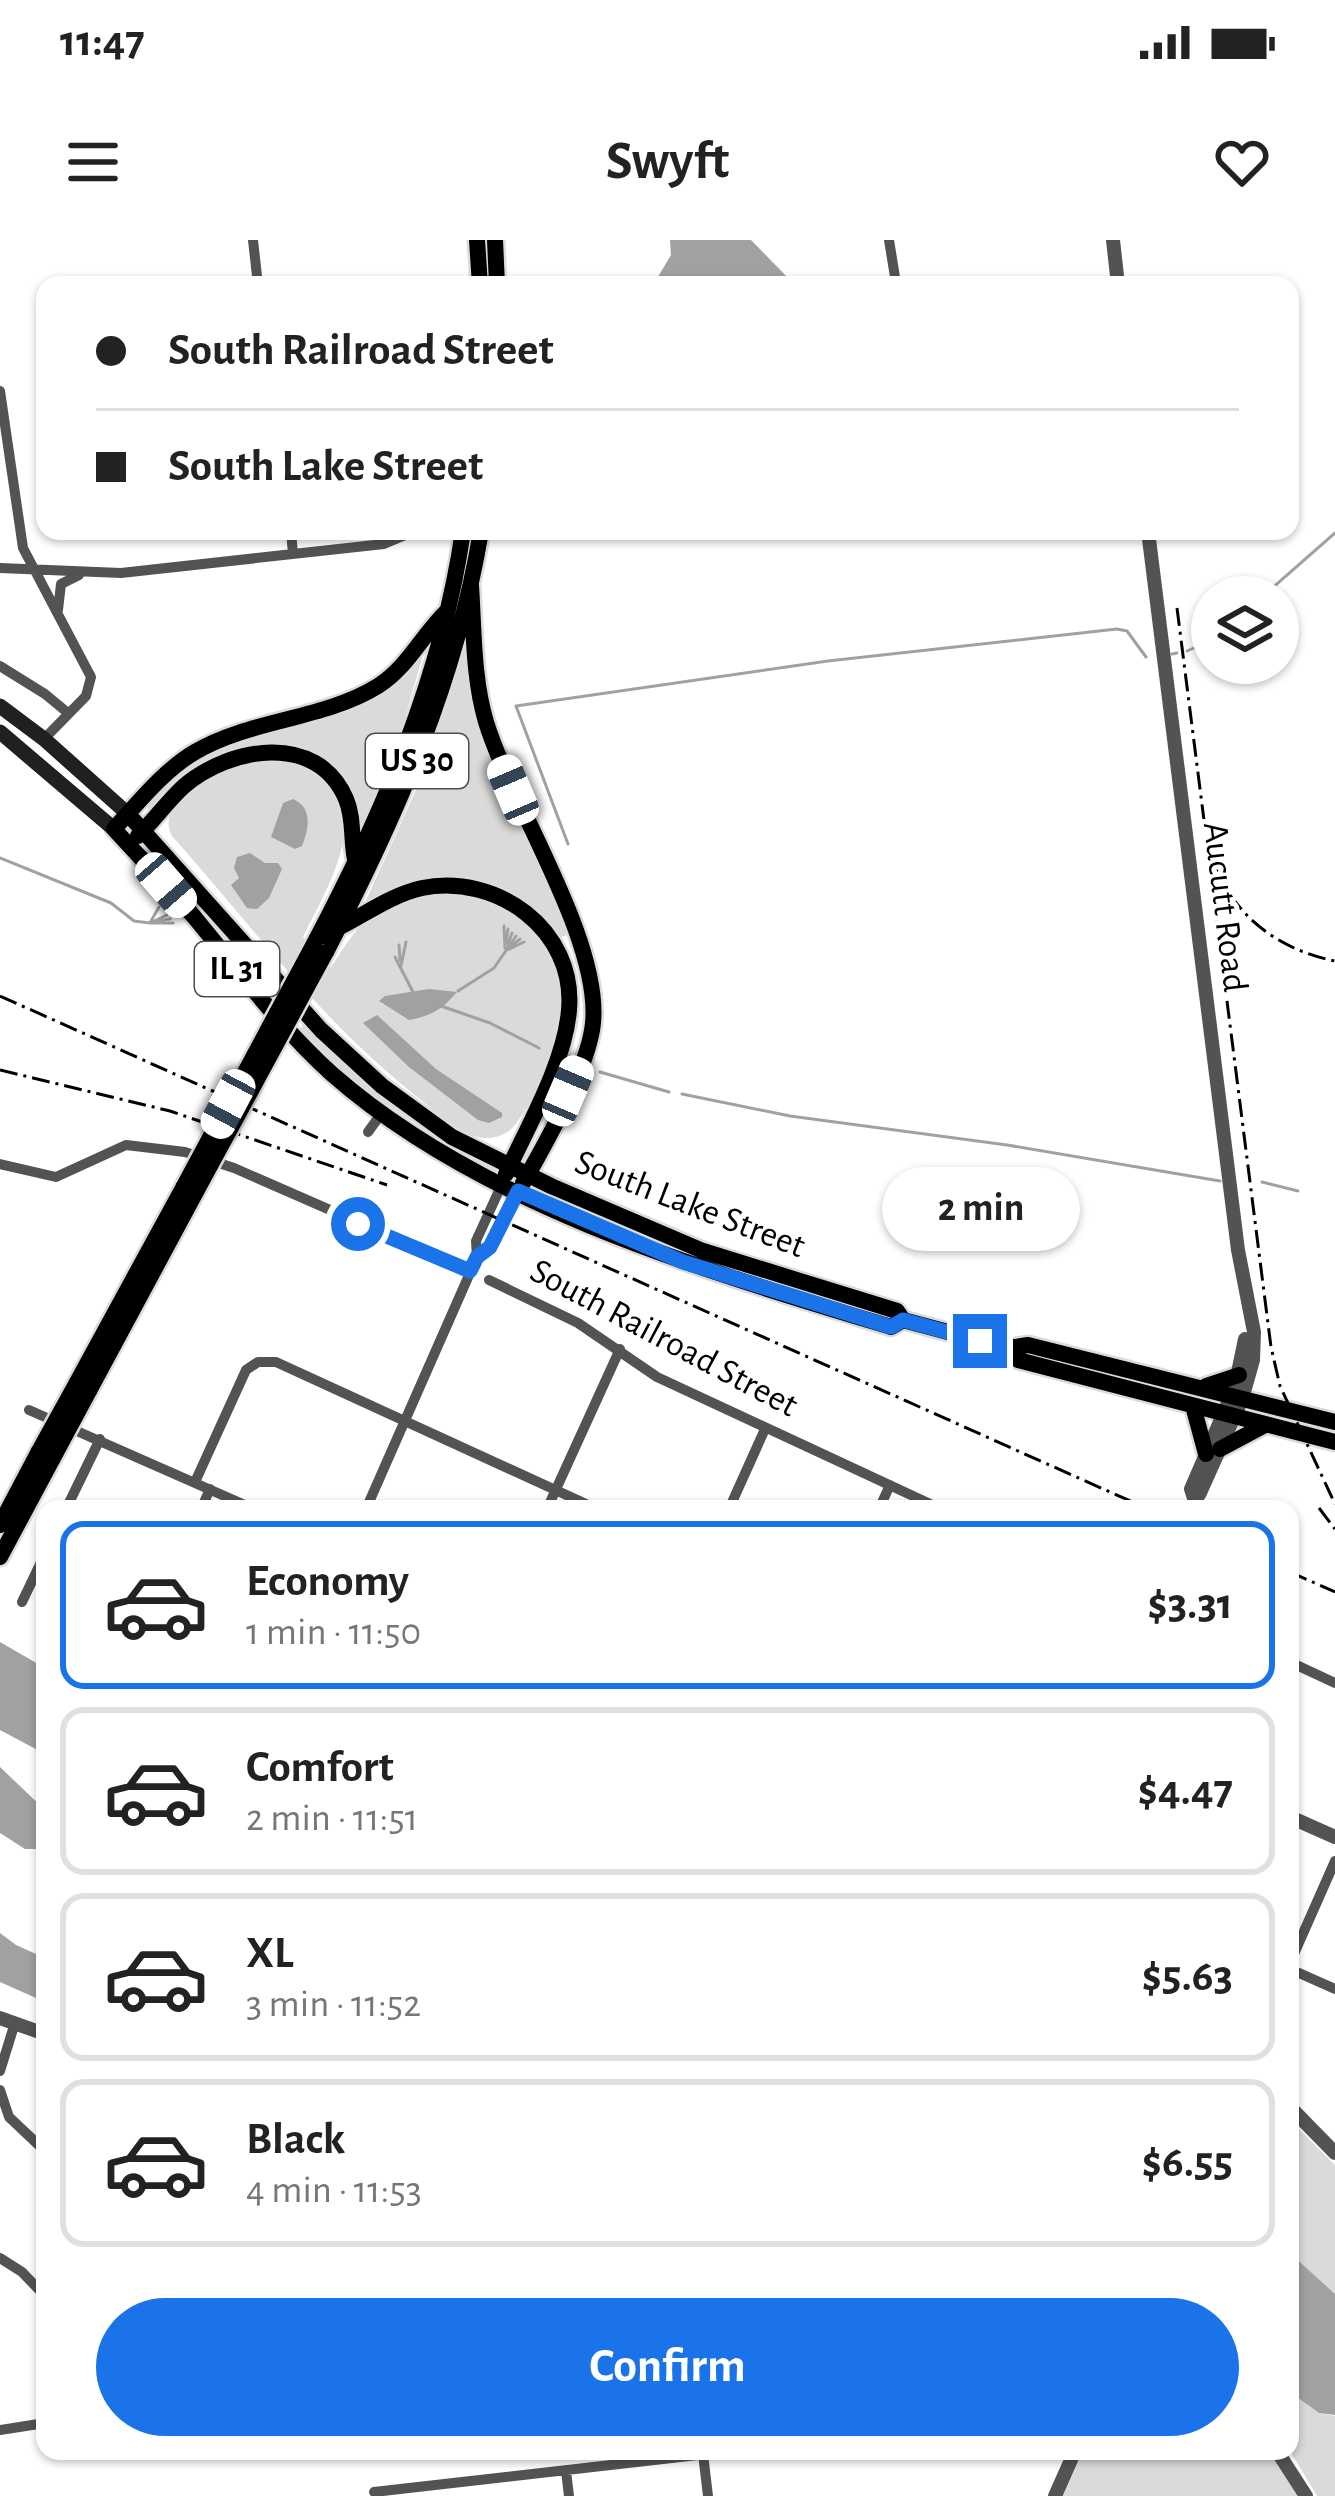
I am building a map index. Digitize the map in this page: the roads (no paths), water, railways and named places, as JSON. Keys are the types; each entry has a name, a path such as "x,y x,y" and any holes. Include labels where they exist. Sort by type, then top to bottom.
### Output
{"main road":[{"path":"477,240 479,276"},
{"path":"495,240 497,276"},
{"name":"US 30","path":"0,1557 46,1454 321,946 412,728 447,611 461,540"},
{"name":"US 30","path":"321,946 338,928 414,770 439,703 479,540"},
{"path":"471,585 486,722 574,928 593,999 593,1022 584,1054 514,1179"},
{"path":"114,829 172,768 196,752 380,685 410,658 447,611"},
{"name":"IL 31","path":"0,706 44,739"},
{"name":"South Lake Street","path":"0,732 114,829 302,1045 382,1114 436,1150 703,1251 897,1311 903,1320 1008,1348 1018,1360 1196,1397 1237,1398 1335,1422"},
{"name":"South Lake Street","path":"44,739 144,830 274,980 356,1063 428,1121 514,1179"},
{"path":"128,844 183,787 211,769 255,752 294,754 319,766 339,786 350,813 356,864"},
{"path":"338,928 397,896 451,885 507,900 533,918 555,944 569,982 567,1027 514,1179"},
{"path":"1265,1405 1244,1377 1196,1397 1213,1451 1265,1425"},
{"name":"South Lake Street","path":"1196,1397 1228,1415 1335,1442"},
{"name":"US 30","path":"0,1525 46,1454"}],"street":[{"path":"253,240 258,276"},
{"path":"889,240 895,276"},
{"path":"1113,240 1117,276"},
{"path":"0,391 16,511 31,569 92,682 86,696 44,739"},
{"path":"291,540 293,554"},
{"path":"0,568 87,573 394,540"},
{"name":"Aucutt Road","path":"1149,540 1247,1310 1244,1377 1194,1500"},
{"path":"60,619 56,602 61,584 87,573"},
{"path":"0,666 68,713"},
{"path":"368,1132 382,1114"},
{"path":"0,1165 56,1177 126,1145 185,1152 233,1168 470,1271"},
{"path":"370,1500 470,1271 490,1247 514,1179"},
{"name":"South Railroad Street","path":"489,1280 578,1323 657,1377 922,1500"},
{"path":"551,1500 620,1349"},
{"path":"194,1482 245,1370 258,1362 276,1362 577,1500"},
{"path":"29,1410 234,1500"},
{"path":"733,1500 765,1429"},
{"path":"70,1500 100,1439"},
{"path":"884,1500 890,1485"},
{"path":"205,1500 210,1489"},
{"path":"22,1603 36,1573"},
{"path":"1299,1666 1335,1683"},
{"path":"1299,1821 1335,1838"},
{"path":"1299,1945 1335,1861"},
{"path":"1299,1971 1335,1989"},
{"path":"0,2072 7,2022 36,2031"},
{"path":"0,2090 9,2117 36,2142"},
{"path":"1299,2116 1335,2153"},
{"path":"0,2258 36,2287"},
{"path":"0,2430 36,2424"},
{"path":"374,2492 655,2460"},
{"path":"704,2460 708,2496"},
{"path":"1055,2496 1071,2460"},
{"path":"1283,2460 1306,2496"},
{"path":"566,2471 569,2496"}],"waterway":[{"path":"1286,576 1335,533"},
{"path":"568,844 516,706 828,661 1117,629 1127,631 1146,657"},
{"path":"1187,651 1191,649"},
{"path":"1172,654 1177,653"},
{"path":"0,858 111,903 134,921 150,923 167,915"},
{"path":"151,921 159,907"},
{"path":"157,921 170,919"},
{"path":"151,923 173,923"},
{"path":"504,926 505,948"},
{"path":"506,943 508,929"},
{"path":"508,944 512,933"},
{"path":"458,991 494,968 516,936"},
{"path":"511,946 520,939"},
{"path":"401,966 406,942"},
{"path":"507,950 524,942"},
{"path":"399,945 400,960"},
{"path":"395,957 413,992"},
{"path":"441,1006 490,1023 539,1048"},
{"path":"600,1072 669,1092"},
{"path":"682,1094 790,1116 1007,1145 1220,1181"},
{"path":"1262,1182 1298,1191"}],"railway":[{"path":"1177,608 1271,1347 1280,1386 1335,1504"},
{"path":"1215,866 1235,901 1262,929 1296,949 1335,961"},
{"path":"0,996 1128,1500"},
{"path":"0,1070 170,1111 387,1185"},
{"path":"1319,1508 1335,1529"},
{"path":"1299,1576 1335,1592"}]}
